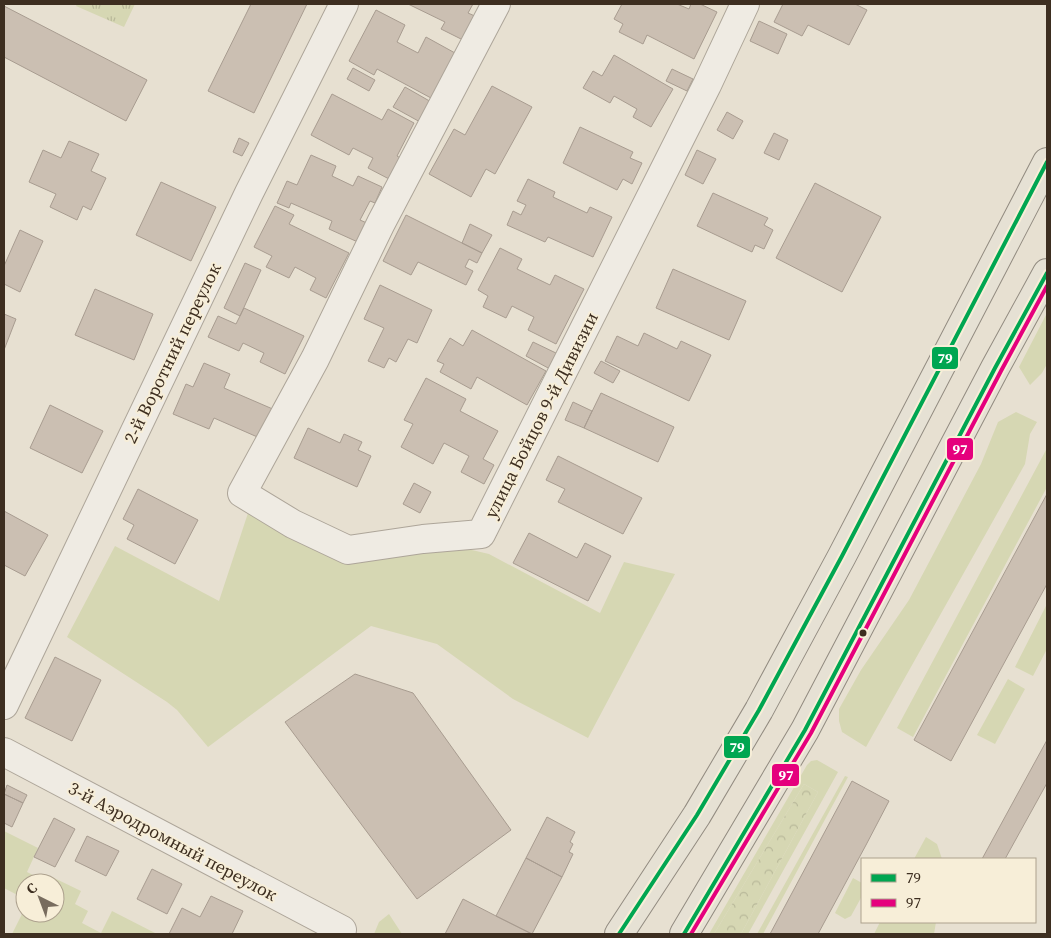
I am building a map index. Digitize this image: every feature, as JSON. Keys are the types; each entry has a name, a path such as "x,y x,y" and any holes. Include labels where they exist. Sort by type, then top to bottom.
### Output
{"main road":[{"path":"619,934 698,815 758,710 847,548 1047,162"},
{"path":"684,934 805,730 1047,273"}],"street":[{"name":"2-й Воротний переулок","path":"4,705 249,193 344,4"},
{"name":"улица Бойцов 9-й Дивизии","path":"496,4 381,223 315,359 242,493 293,524 348,550 423,539 481,534 707,84 745,4"},
{"name":"3-й Аэродромный переулок","path":"4,752 342,930"}],"green space":[{"path":"77,4 135,4 124,27 76,6"},
{"path":"1047,313 1047,364 1042,373 1030,385 1019,367"},
{"path":"1016,412 1037,422 1030,434 1025,464 866,747 842,732 839,721 839,709 861,670 909,600 981,464 998,422"},
{"path":"1046,450 1047,487 913,737 897,728"},
{"path":"249,510 343,559 459,547 489,554 600,613 624,562 675,574 588,738 513,699 437,644 371,626 208,747 177,710 167,702 67,637 115,546 219,601"},
{"path":"1047,604 1047,649 1033,676 1015,667"},
{"path":"1008,679 1025,689 995,744 977,735"},
{"path":"817,760 838,772 748,934 741,934 818,792 804,784 714,934 709,934 807,765 811,761"},
{"path":"845,776 848,777 763,934 757,934"},
{"path":"804,784 818,792 741,934 714,934"},
{"path":"4,831 38,848 27,872 29,873 15,873 15,894 4,888"},
{"path":"926,837 937,844 942,858 915,858"},
{"path":"853,878 861,882 861,898 851,916 845,919 835,913"},
{"path":"65,883 81,891 75,904 88,911 82,923 101,933 112,911 157,934 12,934 18,923 65,923"},
{"path":"389,914 402,934 374,934 379,922"},
{"path":"880,923 936,923 934,934 874,934"}],"building":[{"path":"251,4 307,4 254,113 208,91"},
{"path":"408,4 473,4 468,13 477,17 465,41 441,29 445,22"},
{"path":"622,4 677,4 689,9 691,4 700,4 717,12 694,59 647,35 643,44 619,32 623,24 614,19"},
{"path":"783,4 855,4 867,10 849,45 808,25 802,36 774,22"},
{"path":"4,6 147,80 126,121 4,57"},
{"path":"376,10 405,25 397,42 418,53 426,37 455,53 431,98 377,69 374,75 349,61"},
{"path":"759,21 787,34 778,54 750,41"},
{"path":"614,55 673,89 651,127 633,117 637,109 614,96 610,103 583,88 593,71 602,76"},
{"path":"353,68 375,80 369,91 347,79"},
{"path":"672,69 693,79 687,91 666,81"},
{"path":"492,86 532,107 495,174 486,169 471,197 429,174 454,129 465,135"},
{"path":"405,87 433,103 422,123 393,107"},
{"path":"332,94 382,120 388,109 414,123 397,156 402,159 391,180 368,168 373,158 353,148 349,155 311,135"},
{"path":"727,112 743,121 733,139 717,130"},
{"path":"580,127 633,152 630,158 642,163 632,184 623,179 617,190 563,163"},
{"path":"774,133 788,140 779,160 764,153"},
{"path":"239,138 249,143 242,156 233,152"},
{"path":"69,141 99,154 91,171 106,178 91,210 83,206 77,220 50,207 56,194 29,182 43,150 61,158"},
{"path":"697,150 716,159 703,184 685,175"},
{"path":"311,155 336,166 332,176 353,186 358,176 382,187 375,203 370,201 360,220 369,224 360,243 329,229 332,221 291,203 289,208 277,203 287,181 297,185"},
{"path":"528,179 555,192 553,197 587,213 590,207 612,217 593,257 548,237 545,242 507,225 513,211 521,215 526,205 517,201"},
{"path":"161,182 216,207 191,261 136,235"},
{"path":"815,183 881,217 842,292 776,258"},
{"path":"713,193 768,218 764,225 773,230 764,249 755,245 752,252 697,226"},
{"path":"275,206 294,215 289,224 349,253 326,298 310,290 316,278 295,267 289,278 266,267 272,256 254,247"},
{"path":"406,215 482,253 477,263 469,259 465,267 473,271 466,285 418,262 411,275 383,261"},
{"path":"470,224 492,235 482,253 462,243"},
{"path":"20,230 43,241 20,292 4,284 4,266"},
{"path":"500,248 522,259 517,269 550,285 555,275 584,289 556,344 528,330 534,317 512,306 506,318 483,307 488,296 478,290"},
{"path":"245,263 261,270 240,316 224,308"},
{"path":"673,269 746,301 729,340 656,308"},
{"path":"380,285 432,310 417,343 408,339 396,362 389,358 384,368 368,361 384,328 364,319"},
{"path":"95,289 153,314 134,360 75,335"},
{"path":"244,308 304,336 285,374 260,362 264,353 243,343 239,351 208,337 218,316 236,324"},
{"path":"4,314 16,319 4,350"},
{"path":"472,330 546,371 527,405 477,377 471,389 440,372 444,364 437,361 450,338 463,346"},
{"path":"644,333 677,349 681,341 711,355 689,401 605,361 617,336 638,346"},
{"path":"533,342 558,354 550,369 526,356"},
{"path":"601,361 620,371 613,383 594,373"},
{"path":"204,363 230,374 224,388 275,410 262,439 214,418 209,429 173,414 186,384 193,387"},
{"path":"426,378 466,399 460,411 498,431 483,459 494,465 484,484 461,472 469,456 444,443 433,464 401,447 413,424 404,420"},
{"path":"601,393 674,427 658,462 584,428"},
{"path":"573,402 592,411 584,428 565,420"},
{"path":"50,405 103,431 82,473 30,448"},
{"path":"308,428 340,443 344,434 362,442 358,450 371,456 357,487 294,458"},
{"path":"558,456 642,498 623,534 558,502 565,489 546,480"},
{"path":"414,483 431,492 420,513 403,504"},
{"path":"138,489 198,520 175,564 127,539 134,525 123,519"},
{"path":"1047,494 1047,584 951,761 914,740"},
{"path":"4,511 48,535 25,576 4,565"},
{"path":"529,533 577,558 585,543 611,556 588,601 513,563"},
{"path":"55,657 101,680 72,741 25,718"},
{"path":"355,674 413,693 511,830 417,899 285,722"},
{"path":"1047,740 1047,783 1006,858 983,858"},
{"path":"852,781 889,801 866,845 818,934 770,934"},
{"path":"7,785 27,795 23,803 4,794"},
{"path":"4,794 23,803 12,827 4,823"},
{"path":"547,817 575,832 570,842 573,844 569,852 573,854 562,877 526,858"},
{"path":"54,818 75,829 55,867 34,857"},
{"path":"87,836 119,851 106,876 75,861"},
{"path":"526,858 562,877 532,934 496,916"},
{"path":"152,869 182,884 167,914 137,899"},
{"path":"211,896 243,911 232,934 169,934 182,908 200,917"},
{"path":"463,899 496,916 532,934 445,934"}],"transit line":[{"name":"79","path":"619,934 697,815 759,710 842,556 1047,162"},
{"name":"79","path":"684,934 805,730 1047,273"},
{"name":"97","path":"691,934 811,733 1047,286"}]}
